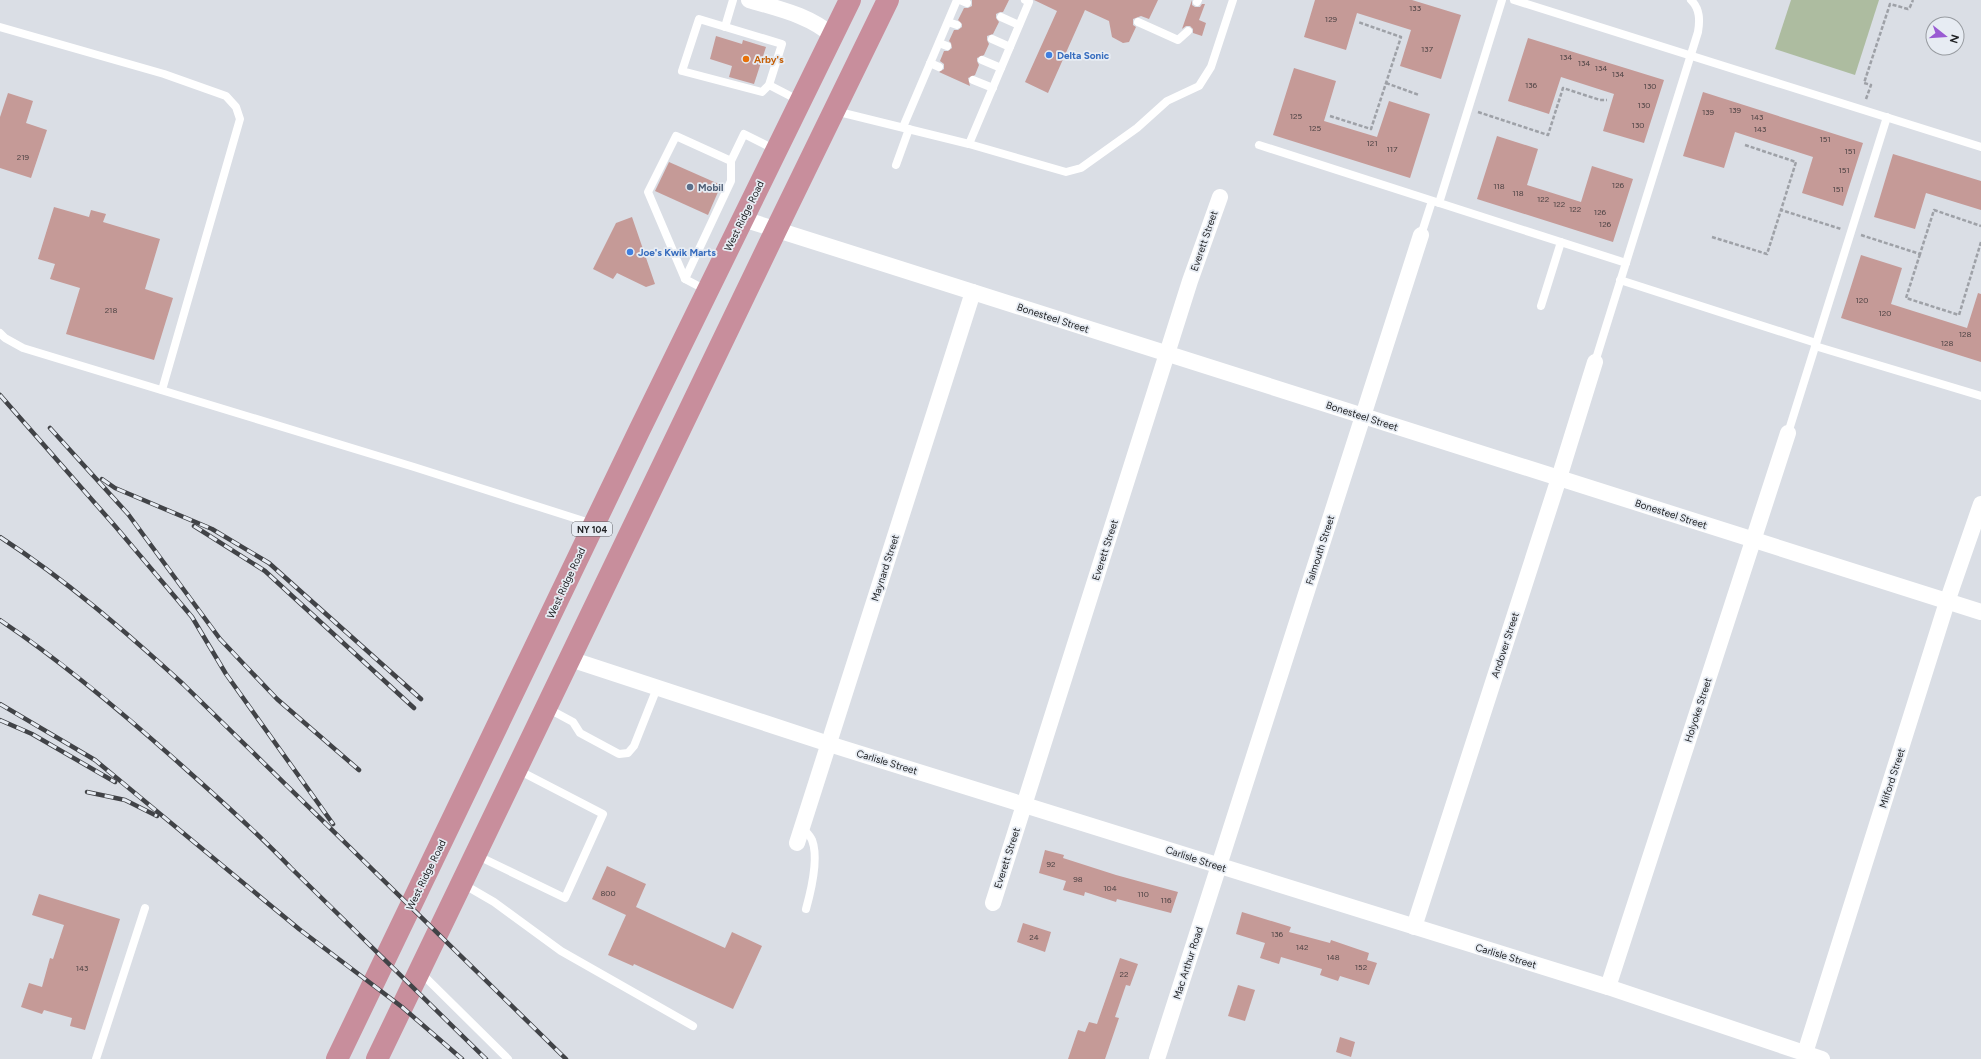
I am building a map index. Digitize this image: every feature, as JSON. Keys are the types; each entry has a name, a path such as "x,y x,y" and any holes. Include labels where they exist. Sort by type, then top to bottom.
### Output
{"highway":[{"name":"West Ridge Road","path":"337,1059 594,524 850,0"},
{"path":"377,1059 888,0"}],"street":[{"path":"749,0 770,3 809,19 833,36"},
{"name":"Everett Street","path":"993,904 1198,258 1220,197"},
{"name":"Bonesteel Street","path":"743,219 1981,612"},
{"name":"Falmouth Street","path":"1219,866 1362,416 1422,234"},
{"name":"Maynard Street","path":"797,843 973,292"},
{"name":"Andover Street","path":"1414,927 1559,478 1594,362"},
{"name":"Holyoke Street","path":"1608,988 1788,433"},
{"name":"Milford Street","path":"1805,1053 1947,602 1981,504"},
{"name":"Carlisle Street","path":"570,659 829,744 1608,988 1822,1059"},
{"name":"Mac Arthur Road","path":"1157,1059 1219,866"}],"lane":[{"path":"725,27 733,0"},
{"path":"970,144 1029,2 1025,0"},
{"path":"835,111 970,144 1066,172 1081,168 1136,128 1159,106 1199,86 1211,67 1233,0"},
{"path":"1422,234 1436,202 1468,109 1502,0"},
{"path":"1514,0 1981,147"},
{"path":"1594,362 1700,24 1697,8 1691,0"},
{"path":"896,165 906,128 930,63 943,44 948,22 962,1"},
{"path":"1001,17 1019,25"},
{"path":"699,19 782,44 768,85 762,92 682,71 699,19"},
{"path":"948,22 957,25"},
{"path":"1138,22 1178,40 1188,31"},
{"path":"0,27 164,74 226,96 236,107 240,119 162,390"},
{"path":"992,39 1010,47"},
{"path":"982,60 1001,68"},
{"path":"930,63 939,67"},
{"path":"973,80 993,88"},
{"path":"768,85 800,101"},
{"path":"1788,433 1887,117"},
{"path":"685,278 731,181 731,161 744,134 776,150"},
{"path":"708,290 685,278 648,192 676,136 731,161"},
{"path":"1260,145 1626,263"},
{"path":"1540,306 1561,242"},
{"path":"1620,280 1816,345 1981,396"},
{"path":"0,333 5,338 23,348 414,467 594,524"},
{"path":"547,708 573,722 580,733 619,754 628,753 634,746 657,688"},
{"path":"476,855 565,898 603,814 517,769"},
{"path":"802,827 812,840 814,854 814,881 806,909"},
{"path":"462,883 494,902 561,951 693,1026"},
{"path":"96,1059 145,908"},
{"path":"420,972 508,1059"}],"path":[{"path":"1863,109 1871,85 1864,83 1890,4 1908,9 1913,0"},
{"path":"1330,116 1371,128 1400,37 1358,22"},
{"path":"1386,83 1419,95"},
{"path":"1468,109 1548,135 1563,88 1600,100 1607,100"},
{"path":"1712,237 1767,254 1796,162 1745,145"},
{"path":"1781,210 1920,254"},
{"path":"1981,226 1934,210 1906,298 1959,315 1981,242"}],"green space":[{"path":"1791,0 1879,0 1855,75 1775,49"}],"building":[{"path":"972,0 1009,0 1003,12 996,14 996,18 999,22 993,34 987,36 989,44 984,55 977,58 979,65 975,75 968,78 970,86 939,72 944,69 944,64 940,61 944,51 948,51 952,48 949,41 954,30 958,30 962,27 962,24 958,20 964,8 972,6"},
{"path":"1034,0 1158,0 1149,19 1141,16 1133,19 1133,25 1136,27 1129,42 1123,43 1112,37 1109,21 1085,10 1048,93 1025,82 1057,11"},
{"path":"1192,0 1192,5 1195,7 1200,7 1202,4 1205,4 1199,20 1206,23 1202,36 1193,33 1193,29 1190,26 1186,26 1182,29"},
{"path":"1315,0 1412,0 1461,15 1441,79 1400,66 1411,30 1357,13 1346,50 1304,37"},
{"path":"716,36 742,44 743,40 766,47 754,84 729,77 732,66 710,59"},
{"path":"1528,38 1664,80 1644,143 1603,131 1614,94 1561,77 1549,114 1508,101"},
{"path":"1294,68 1336,81 1324,121 1377,137 1389,101 1430,114 1410,178 1273,135"},
{"path":"1703,92 1863,143 1843,206 1802,193 1813,157 1735,132 1724,168 1683,156"},
{"path":"8,93 33,101 26,123 47,130 31,178 0,168 0,117"},
{"path":"1497,136 1538,149 1527,185 1581,202 1592,166 1633,179 1613,242 1477,199"},
{"path":"1893,154 1981,181 1981,210 1926,193 1915,229 1874,217"},
{"path":"669,162 721,185 708,215 655,191"},
{"path":"54,207 89,217 91,210 106,214 103,222 160,239 145,289 173,298 154,360 66,334 80,288 50,279 55,264 38,259"},
{"path":"632,217 655,284 646,287 617,273 613,279 593,269 616,223"},
{"path":"1861,255 1902,268 1891,304 1967,328 1978,293 1981,294 1981,362 1841,318"},
{"path":"1045,850 1064,855 1063,858 1116,875 1178,892 1171,913 1117,899 1116,902 1085,892 1084,896 1063,890 1066,881 1039,873"},
{"path":"607,866 646,884 636,907 725,948 732,932 762,946 733,1009 634,964 633,966 608,955 626,915 592,899"},
{"path":"39,894 120,919 85,1030 70,1026 72,1018 44,1010 42,1014 21,1007 29,983 42,987 50,958 53,959 64,925 32,915"},
{"path":"1242,912 1291,927 1289,932 1330,943 1331,940 1369,953 1367,960 1377,963 1369,985 1340,976 1338,981 1320,975 1322,969 1281,957 1279,964 1260,958 1265,943 1236,934"},
{"path":"1023,923 1051,932 1045,952 1017,942"},
{"path":"1120,958 1138,964 1130,986 1126,985 1115,1017 1119,1018 1105,1059 1068,1059 1078,1030 1085,1032 1089,1022 1097,1024"},
{"path":"1238,985 1255,990 1245,1021 1228,1016"},
{"path":"1340,1037 1355,1042 1351,1057 1336,1052"}],"railway":[{"path":"0,395 115,526 192,617 226,674 333,824"},
{"path":"50,428 128,514 220,639 277,699 359,770"},
{"path":"102,479 115,488 212,529 269,563 421,699"},
{"path":"194,526 265,571 414,708"},
{"path":"0,537 72,588 183,684 566,1059"},
{"path":"0,620 47,653 93,689 223,802 486,1059"},
{"path":"0,704 95,760 299,929 402,1007 462,1059"},
{"path":"0,720 32,734 115,782"},
{"path":"87,792 125,800 157,816"}],"place":[{"name":"Delta Sonic","path":"1049,55"},
{"name":"Arby's","path":"746,59"},
{"name":"Mobil","path":"690,187"},
{"name":"Joe's Kwik Marts","path":"630,252"}]}
